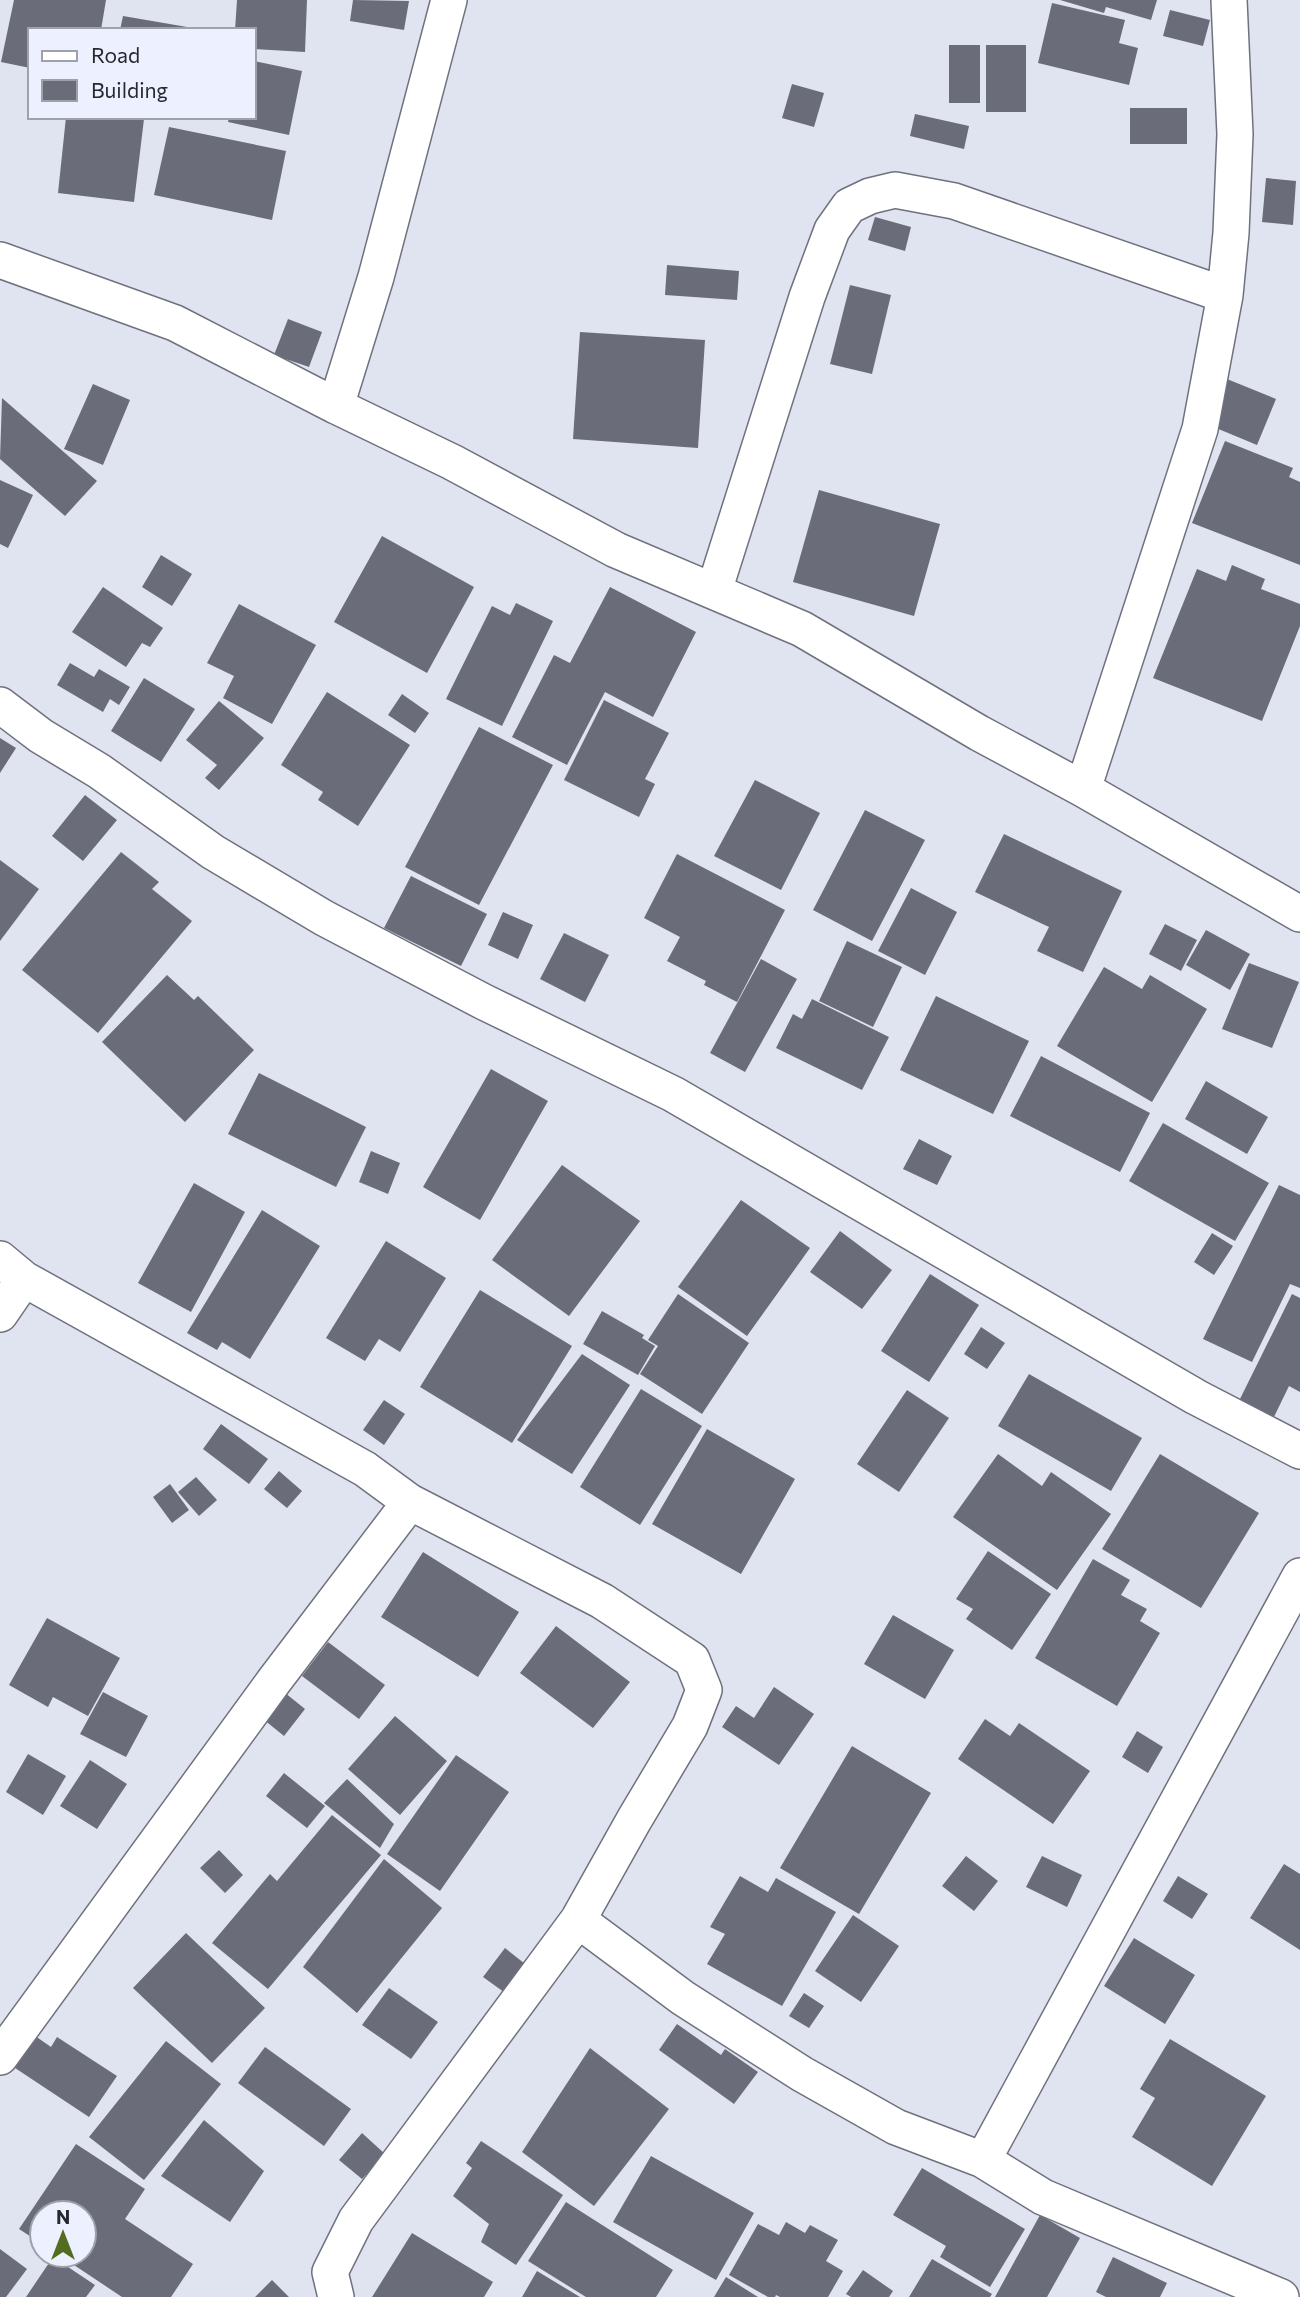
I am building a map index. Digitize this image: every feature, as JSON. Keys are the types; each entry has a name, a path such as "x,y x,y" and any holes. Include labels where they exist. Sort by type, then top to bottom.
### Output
{"street":[{"path":"336,406 376,277 449,0"},
{"path":"1083,789 1200,429 1225,295 1231,233 1235,134 1229,0"},
{"path":"714,592 807,297 832,230 849,206 870,196 895,190 954,201 1225,295"},
{"path":"0,260 175,323 452,462 616,550 802,629 979,733 1083,789 1300,914"},
{"path":"0,705 41,736 99,771 213,852 324,918 484,1002 673,1094 1196,1397 1300,1451"},
{"path":"0,1314 12,1269 365,1469 410,1502 602,1601 692,1660 704,1690 690,1726 578,1920 356,2220 330,2272 336,2297"},
{"path":"0,2056 274,1681 410,1502"},
{"path":"983,2160 1300,1576"},
{"path":"578,1920 683,1997 802,2074 896,2127 983,2160 1043,2197 1281,2297"}],"building":[{"path":"14,0 106,0 101,28 28,28 28,68 1,62"},
{"path":"237,0 307,0 305,52 256,49 256,28 235,28"},
{"path":"353,0 409,1 404,30 350,21"},
{"path":"1060,0 1157,0 1151,20 1106,7 1104,13"},
{"path":"1052,3 1125,20 1119,43 1138,48 1129,85 1038,63"},
{"path":"1170,10 1210,20 1203,46 1163,36"},
{"path":"123,16 193,28 120,28"},
{"path":"949,45 980,45 980,103 949,103"},
{"path":"986,45 1026,45 1026,112 986,112"},
{"path":"256,61 302,71 289,135 228,122 229,119 256,119"},
{"path":"792,84 824,93 814,127 782,118"},
{"path":"1130,108 1187,108 1187,144 1130,144"},
{"path":"915,114 969,126 964,149 910,136"},
{"path":"66,119 144,119 134,202 58,193"},
{"path":"169,127 286,151 272,220 154,195"},
{"path":"1266,178 1296,181 1293,225 1262,222"},
{"path":"875,217 911,227 905,251 868,240"},
{"path":"667,265 739,271 737,300 665,295"},
{"path":"850,285 891,295 872,374 830,364"},
{"path":"288,319 322,332 309,367 274,355"},
{"path":"580,332 705,340 698,448 573,439"},
{"path":"1222,377 1276,399 1257,445 1204,423"},
{"path":"93,384 130,400 103,465 64,449"},
{"path":"2,398 97,481 65,516 0,459"},
{"path":"1225,441 1293,468 1289,477 1300,482 1300,565 1192,523"},
{"path":"0,480 33,495 8,548 0,544"},
{"path":"819,490 940,524 914,616 793,582"},
{"path":"382,536 474,587 427,673 334,622"},
{"path":"161,555 192,574 172,606 142,587"},
{"path":"1232,565 1265,579 1261,589 1300,604 1300,626 1262,721 1153,678 1197,569 1226,581"},
{"path":"103,587 163,628 150,647 142,643 126,667 72,632"},
{"path":"610,587 696,632 653,717 605,692 567,765 512,737 554,655 570,663"},
{"path":"516,603 553,621 502,726 446,699 492,606 510,615"},
{"path":"239,604 316,645 272,724 223,698 234,676 207,663"},
{"path":"70,663 94,677 99,669 130,687 119,705 110,699 103,712 57,685"},
{"path":"144,678 195,709 161,762 111,731"},
{"path":"327,692 410,745 358,826 318,800 323,792 281,765"},
{"path":"402,694 429,713 415,733 388,715"},
{"path":"604,700 669,733 645,779 655,784 639,817 564,780"},
{"path":"219,701 264,738 219,790 205,778 217,765 186,740"},
{"path":"479,727 553,765 479,905 405,867"},
{"path":"0,738 16,748 0,773"},
{"path":"755,780 820,813 781,890 714,856"},
{"path":"85,795 117,820 83,861 52,836"},
{"path":"865,810 925,840 872,941 813,910"},
{"path":"1004,834 1122,891 1083,972 1037,951 1049,927 975,892"},
{"path":"121,852 159,882 152,889 192,921 98,1033 22,970"},
{"path":"677,854 785,910 737,1002 704,985 706,981 667,961 680,937 644,918"},
{"path":"0,860 39,889 0,941"},
{"path":"411,876 487,914 461,966 384,928"},
{"path":"911,888 957,912 925,975 878,951"},
{"path":"503,912 533,925 518,959 488,945"},
{"path":"1165,924 1197,940 1181,971 1149,954"},
{"path":"1206,930 1250,954 1230,990 1186,965"},
{"path":"564,933 609,955 585,1002 540,979"},
{"path":"847,941 902,967 873,1027 819,1001"},
{"path":"761,959 797,979 745,1072 710,1053"},
{"path":"1249,963 1299,982 1272,1048 1222,1029"},
{"path":"1104,967 1142,989 1150,975 1207,1009 1152,1102 1057,1046"},
{"path":"167,975 194,1000 198,996 254,1050 185,1122 102,1042"},
{"path":"936,996 1029,1041 993,1114 900,1070"},
{"path":"812,999 889,1037 862,1090 776,1048 793,1014 802,1019"},
{"path":"1041,1056 1150,1113 1120,1172 1010,1116"},
{"path":"491,1069 548,1101 480,1220 423,1187"},
{"path":"259,1073 366,1127 336,1187 228,1134"},
{"path":"1206,1081 1268,1117 1247,1154 1185,1119"},
{"path":"1163,1123 1269,1183 1235,1241 1129,1181"},
{"path":"919,1139 952,1156 937,1185 903,1169"},
{"path":"371,1151 400,1163 388,1194 359,1182"},
{"path":"562,1165 640,1221 569,1316 492,1260"},
{"path":"194,1183 245,1212 191,1312 138,1283"},
{"path":"1279,1185 1300,1195 1300,1288 1290,1284 1252,1362 1203,1339"},
{"path":"741,1200 810,1248 747,1336 678,1287"},
{"path":"262,1210 320,1246 250,1359 222,1342 217,1350 187,1333"},
{"path":"840,1231 892,1270 862,1309 810,1272"},
{"path":"1212,1233 1233,1246 1214,1275 1194,1262"},
{"path":"386,1241 446,1278 400,1352 379,1339 365,1361 326,1338"},
{"path":"930,1274 979,1305 929,1382 881,1351"},
{"path":"480,1290 572,1346 512,1443 420,1387"},
{"path":"678,1294 749,1343 702,1414 640,1374 658,1346 648,1340"},
{"path":"1292,1294 1300,1298 1300,1392 1289,1386 1272,1421 1237,1405"},
{"path":"602,1311 644,1335 642,1338 655,1346 638,1375 583,1344"},
{"path":"981,1327 1005,1343 987,1369 964,1354"},
{"path":"582,1354 630,1385 572,1474 517,1440"},
{"path":"1029,1374 1142,1438 1111,1491 998,1426"},
{"path":"641,1389 702,1426 640,1525 580,1487"},
{"path":"907,1390 949,1418 899,1492 857,1464"},
{"path":"384,1400 405,1414 384,1445 363,1430"},
{"path":"221,1424 268,1459 249,1484 203,1449"},
{"path":"707,1429 795,1479 741,1574 652,1524"},
{"path":"998,1454 1042,1486 1051,1472 1111,1514 1057,1590 953,1517"},
{"path":"1160,1454 1259,1513 1201,1608 1102,1549"},
{"path":"279,1471 302,1491 287,1508 264,1489"},
{"path":"196,1477 217,1500 199,1516 178,1492"},
{"path":"170,1484 189,1510 172,1523 153,1497"},
{"path":"988,1551 1051,1594 1012,1650 966,1619 973,1609 956,1599"},
{"path":"423,1552 519,1612 478,1677 381,1617"},
{"path":"1093,1559 1130,1580 1121,1595 1147,1609 1140,1621 1160,1633 1117,1706 1035,1658"},
{"path":"893,1615 954,1650 925,1699 864,1664"},
{"path":"47,1618 120,1658 88,1716 53,1697 48,1707 9,1685"},
{"path":"556,1626 630,1682 593,1728 520,1673"},
{"path":"328,1642 385,1685 359,1719 302,1676"},
{"path":"774,1687 814,1714 779,1765 722,1727 736,1706 754,1718"},
{"path":"279,1688 305,1709 284,1736 258,1715"},
{"path":"103,1692 148,1716 126,1757 80,1734"},
{"path":"395,1716 447,1761 400,1815 348,1769"},
{"path":"985,1719 1010,1736 1019,1723 1090,1771 1053,1824 958,1759"},
{"path":"1137,1731 1163,1747 1148,1773 1122,1757"},
{"path":"852,1746 931,1793 859,1914 780,1868"},
{"path":"28,1754 66,1776 43,1815 6,1792"},
{"path":"456,1755 509,1792 440,1891 387,1854"},
{"path":"90,1760 127,1784 97,1829 60,1806"},
{"path":"284,1773 325,1806 307,1828 266,1796"},
{"path":"347,1779 394,1824 380,1848 324,1803"},
{"path":"332,1815 381,1855 268,1989 212,1943 270,1874 277,1881"},
{"path":"219,1850 243,1875 225,1893 200,1868"},
{"path":"966,1856 998,1881 974,1911 942,1886"},
{"path":"1042,1856 1082,1875 1067,1907 1026,1887"},
{"path":"384,1859 442,1908 357,2013 303,1967"},
{"path":"1284,1864 1300,1874 1300,1950 1250,1918"},
{"path":"740,1876 768,1892 776,1878 836,1912 782,2006 707,1964 725,1934 710,1927"},
{"path":"1178,1876 1208,1894 1192,1919 1163,1901"},
{"path":"853,1915 899,1946 861,2002 815,1971"},
{"path":"186,1933 265,2008 212,2063 133,1988"},
{"path":"1134,1938 1195,1975 1165,2024 1104,1986"},
{"path":"505,1948 529,1967 508,1995 483,1977"},
{"path":"389,1988 438,2022 411,2059 362,2025"},
{"path":"804,1993 824,2006 809,2028 789,2016"},
{"path":"677,2024 721,2055 725,2049 758,2072 734,2104 659,2050"},
{"path":"28,2031 51,2047 57,2037 117,2076 89,2117 6,2062"},
{"path":"1170,2039 1266,2096 1212,2186 1132,2137 1155,2098 1140,2089"},
{"path":"166,2041 221,2084 144,2180 89,2137"},
{"path":"265,2047 351,2109 324,2146 238,2083"},
{"path":"590,2048 669,2109 594,2206 522,2152"},
{"path":"204,2120 264,2171 230,2222 161,2176"},
{"path":"362,2133 385,2154 362,2179 339,2160"},
{"path":"481,2141 563,2195 516,2265 481,2242 489,2224 453,2196 472,2168 466,2163"},
{"path":"76,2144 145,2189 125,2219 193,2264 171,2297 122,2297 80,2269 98,2269 98,2199 39,2199"},
{"path":"651,2156 754,2213 716,2280 613,2222"},
{"path":"922,2168 1025,2229 990,2287 940,2257 946,2246 893,2215"},
{"path":"566,2202 673,2270 656,2297 586,2297 528,2261"},
{"path":"1040,2215 1080,2238 1047,2297 995,2297"},
{"path":"28,2216 28,2235 19,2229"},
{"path":"786,2222 805,2233 810,2225 838,2240 826,2261 843,2271 828,2297 768,2297 729,2275 758,2224 779,2235"},
{"path":"412,2233 493,2282 484,2297 372,2297"},
{"path":"0,2249 27,2269 6,2297 0,2297"},
{"path":"1113,2257 1167,2283 1160,2297 1106,2297 1096,2292"},
{"path":"932,2259 992,2294 990,2297 909,2297"},
{"path":"45,2269 71,2269 95,2285 86,2297 26,2297"},
{"path":"863,2270 893,2291 889,2297 851,2297 846,2294"},
{"path":"537,2271 580,2297 522,2297"},
{"path":"726,2277 758,2297 714,2297"},
{"path":"272,2280 289,2297 255,2297"}]}
